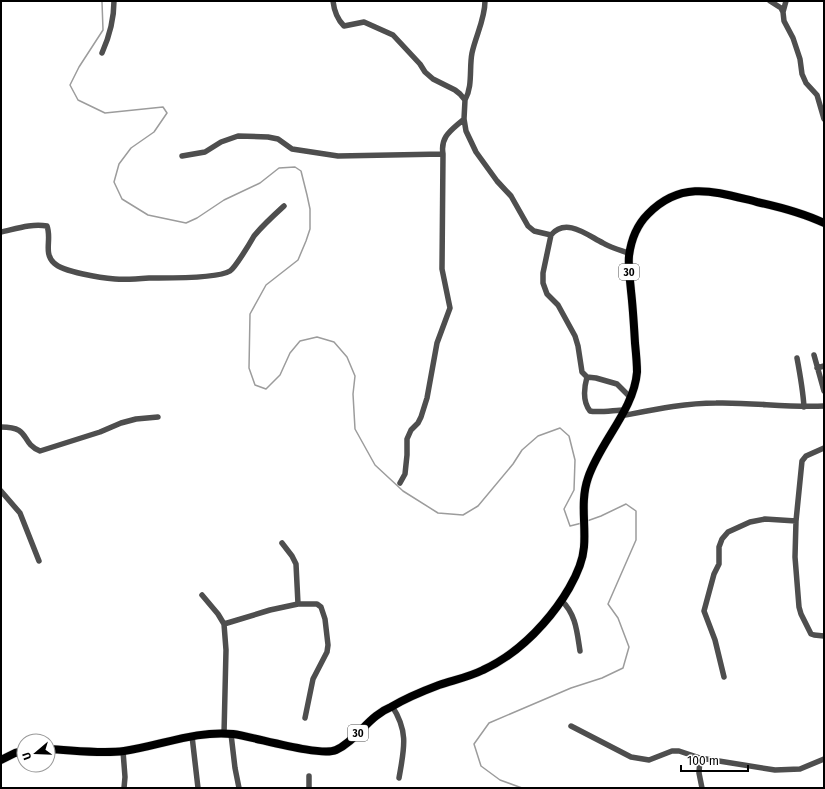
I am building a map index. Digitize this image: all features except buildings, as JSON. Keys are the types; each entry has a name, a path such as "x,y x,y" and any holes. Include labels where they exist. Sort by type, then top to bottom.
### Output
{"highway":[{"name":"30","path":"56,750 95,752 123,751 192,736 218,733 316,751 333,751 350,740 377,715 392,706 416,694 468,677 486,669 504,658 531,636 544,622 561,600 578,569 583,556 584,492 589,475 597,457 630,397 636,380 637,367 629,253 633,238 645,217 665,201 677,194 691,191 707,191 731,195 775,206 824,222"},
{"path":"1,760 16,753"}],"street":[{"path":"102,53 112,28 114,1"},
{"path":"333,1 334,10 344,26 364,22 393,34 416,59 425,72 433,79 455,90 465,100"},
{"path":"485,1 484,15 472,53 469,87 465,100 464,119 466,131 476,152 493,177 511,196 528,226 534,231 551,235"},
{"path":"770,1 781,8 783,12 786,26 795,42 800,59 802,74 806,83 817,95 823,116"},
{"path":"783,12 786,1"},
{"path":"400,483 404,474 407,455 407,439 411,430 418,423 421,417 427,398 437,343 450,308 442,269 442,147 444,139 464,119"},
{"path":"182,156 205,152 221,142 238,136 268,137 278,140 292,149 338,156 443,154"},
{"path":"1,232 29,226 46,226 48,231 48,252 50,259 55,265 72,272 116,279 198,277 223,274 231,270 255,235 268,220 284,206"},
{"path":"629,253 609,246 588,234 575,229 560,228 551,235 543,272 544,286 548,297 559,307 575,336 583,374 587,377 617,384 630,397"},
{"path":"814,355 824,391"},
{"path":"797,358 803,391 804,407"},
{"path":"817,368 824,366"},
{"path":"587,377 584,394 587,405 590,411 598,412 605,411 622,413 714,403 804,407 824,406"},
{"path":"1,427 20,430 32,448 40,451 128,421 158,417"},
{"path":"824,448 806,456 802,461 796,520 795,557 800,611 811,634 824,636"},
{"path":"1,491 20,513 39,561"},
{"path":"724,677 704,611 714,574 719,564 719,547 722,539 728,532 750,522 765,519 796,520"},
{"path":"282,543 296,564 298,604"},
{"path":"202,595 218,614 224,624 226,650 227,734 239,788"},
{"path":"561,600 566,605 573,618 580,651"},
{"path":"224,624 270,610 298,604 317,604 321,607 328,645 327,652 313,679 305,718"},
{"path":"392,706 401,719 403,731 404,750 399,778"},
{"path":"571,726 631,756 649,760 675,751 700,758 775,770 800,769 824,759"},
{"path":"192,736 198,788"},
{"path":"123,751 125,777 124,788"},
{"path":"700,758 699,773 702,788"},
{"path":"309,776 309,788"}],"waterway":[{"path":"101,1 103,30 79,67 70,85 78,100 105,113 163,107 167,113 154,132 131,148 119,164 114,182 122,199 148,215 186,223 197,218 224,200 260,183 279,168 295,167 301,171 310,209 310,229 298,260 266,285 250,314 249,368 255,385 266,389 280,375 290,353 300,341 317,337 334,342 347,357 355,376 353,394 355,429 375,465 403,491 438,513 463,515 478,506 513,464 522,450 538,436 560,428 569,436 575,460 574,490 564,509 570,526 582,523"},
{"path":"522,788 500,780 481,766 474,744 489,723 571,688 602,678 623,668 629,647 618,618 608,604 636,540 636,511 626,504 587,521"}]}
